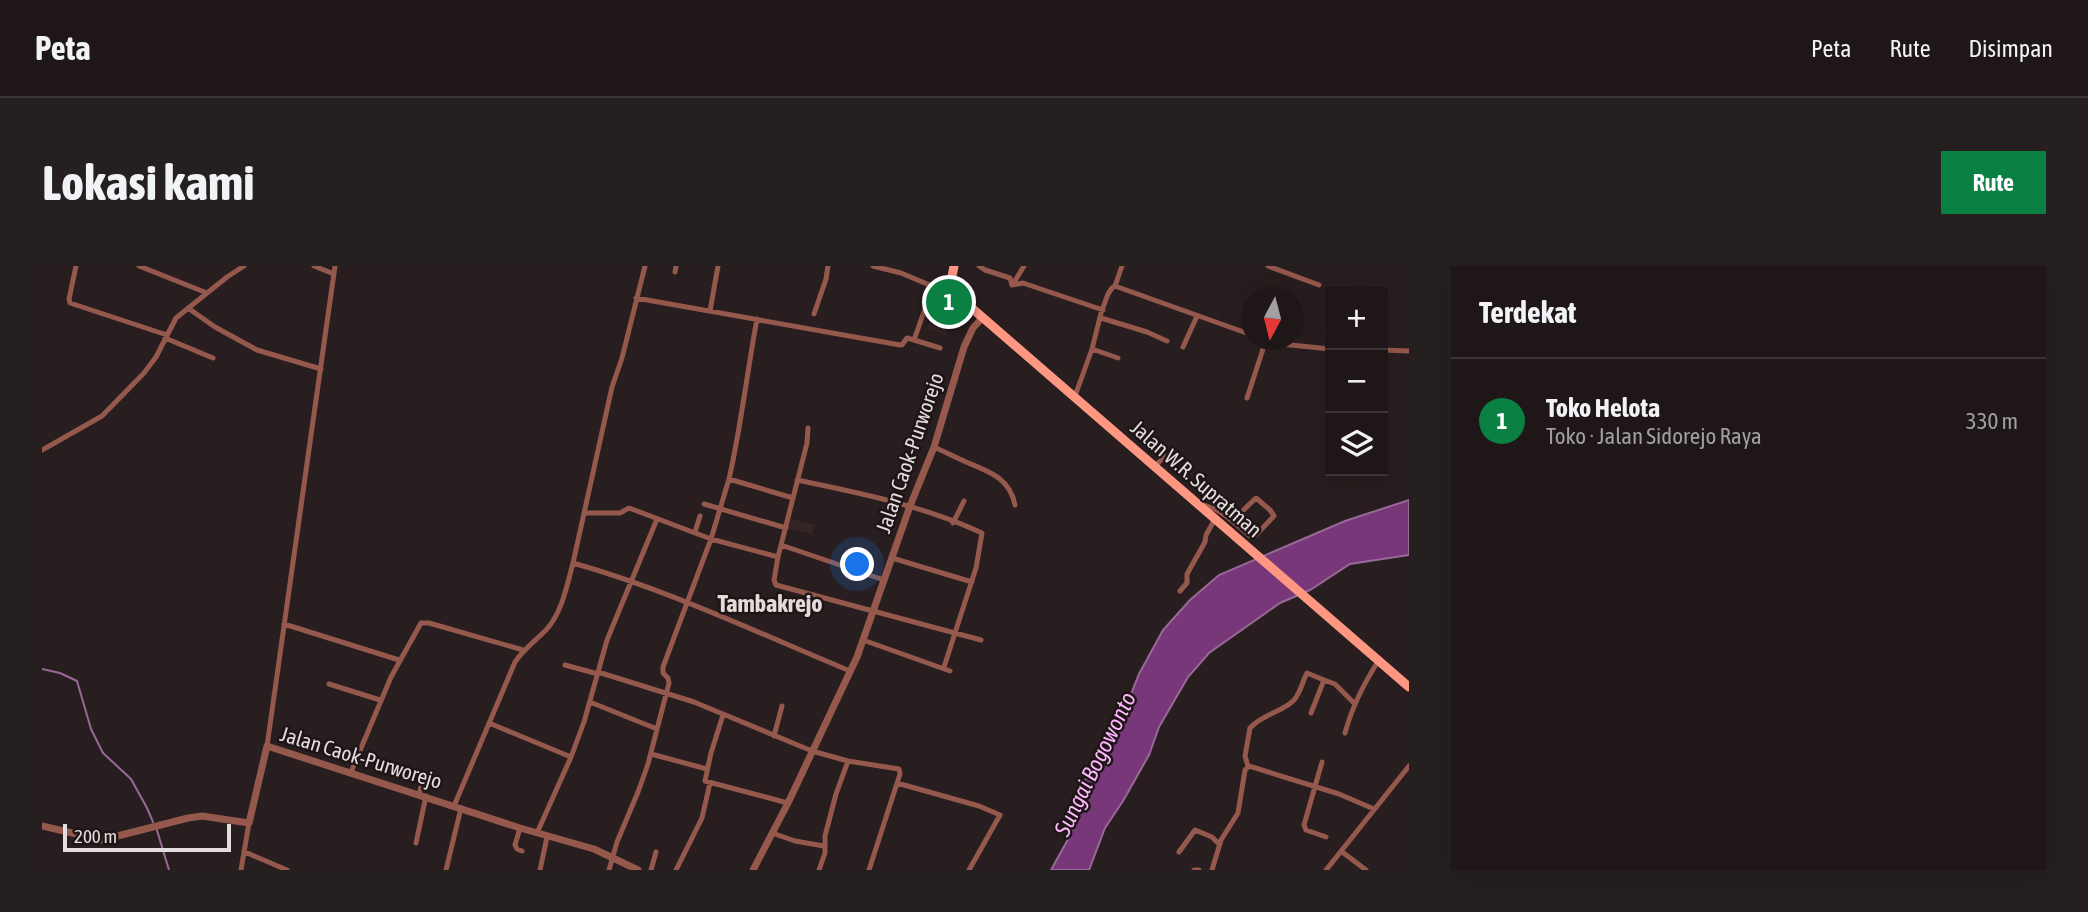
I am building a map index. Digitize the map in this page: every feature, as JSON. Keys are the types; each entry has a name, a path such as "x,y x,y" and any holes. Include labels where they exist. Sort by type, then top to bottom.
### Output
{"main road":[{"path":"954,266 951,282 959,297"},
{"name":"Jalan W.R. Supratman","path":"959,297 1409,687"}],"street":[{"path":"76,266 70,303 166,337 213,358"},
{"path":"139,266 207,293"},
{"path":"42,450 102,415 144,373 156,357 176,318 244,266"},
{"path":"314,266 334,274"},
{"path":"267,746 335,266"},
{"path":"446,870 458,807 508,677 523,650 551,624 562,598 573,564 612,387 645,266"},
{"path":"710,311 718,266"},
{"path":"814,314 828,266"},
{"path":"873,266 901,273 959,297"},
{"path":"979,266 1010,278 1012,285"},
{"path":"1012,285 1024,266"},
{"path":"1075,396 1108,294 1115,286 1122,266"},
{"path":"1268,266 1319,285"},
{"path":"1012,285 1023,283 1103,310"},
{"path":"914,340 933,286"},
{"path":"1115,286 1241,331"},
{"path":"636,298 901,346 907,338 940,348"},
{"path":"188,308 215,327 257,350 321,369"},
{"path":"1183,347 1197,316"},
{"name":"Jalan Caok-Purworejo","path":"753,870 788,803 863,640 910,506 934,447 964,347 973,328 983,317"},
{"path":"1101,318 1167,341"},
{"path":"609,870 651,754 669,681 663,673 663,667 721,510 735,454 757,319"},
{"path":"1304,346 1325,348"},
{"path":"1092,349 1118,358"},
{"path":"1247,398 1261,350"},
{"path":"1388,350 1409,351"},
{"path":"808,428 807,443 778,557 774,580 776,585 981,640"},
{"path":"934,447 1000,478 1012,494 1015,505"},
{"path":"1154,467 1165,456"},
{"path":"729,479 793,498"},
{"path":"797,480 910,506 982,533 972,582 954,634 947,669 863,640"},
{"path":"1199,505 1219,511 1232,521 1253,536 1274,516 1256,498 1232,521"},
{"path":"953,523 964,501"},
{"path":"704,504 786,528"},
{"path":"584,513 620,513 629,508 711,539 778,557"},
{"path":"695,532 700,516"},
{"path":"537,833 571,758 607,640 657,519"},
{"path":"1180,591 1187,583 1188,573 1206,542 1206,535 1215,519"},
{"path":"781,545 884,580"},
{"path":"892,558 972,582"},
{"path":"573,564 632,580 850,671"},
{"path":"351,772 391,677 421,623 523,650"},
{"path":"284,624 399,660"},
{"path":"1345,733 1355,704 1379,660"},
{"path":"565,665 694,702 812,751 848,761 895,768 900,772 869,870"},
{"path":"1248,766 1244,760 1250,728 1295,699 1307,673 1335,684 1355,704"},
{"path":"1311,713 1324,680"},
{"path":"329,684 380,701"},
{"path":"590,702 657,729"},
{"path":"774,736 782,706"},
{"path":"723,715 705,781 788,803"},
{"path":"489,723 571,758"},
{"name":"Jalan Caok-Purworejo","path":"248,823 267,746 547,837 594,849 638,870"},
{"path":"651,754 707,769"},
{"path":"819,870 825,853 824,846 839,781 848,761"},
{"path":"1322,762 1304,825 1306,830 1326,837"},
{"path":"1248,766 1339,793 1374,809"},
{"path":"1212,870 1219,844 1238,813 1245,770 1248,766"},
{"path":"1326,870 1409,766"},
{"path":"416,843 424,777"},
{"path":"676,870 702,818 710,783"},
{"path":"897,783 979,806 1000,815 969,870"},
{"path":"42,826 102,840 202,816 248,823 241,870"},
{"path":"520,828 515,848 522,851"},
{"path":"1180,852 1195,830 1212,837 1219,844"},
{"path":"772,833 795,841 824,846"},
{"path":"540,870 547,837"},
{"path":"1341,851 1366,870"},
{"path":"245,852 288,870"},
{"path":"651,870 656,852"}],"shaded area":[{"path":"940,294 960,304 946,335 927,328"},
{"path":"788,518 815,525 812,534 786,528"}],"water":[{"name":"Sungai Bogowonto","path":"1409,500 1409,555 1350,564 1310,590 1280,603 1209,653 1188,677 1159,727 1149,755 1105,828 1089,870 1051,870 1072,832 1074,804 1089,772 1120,722 1139,674 1163,630 1190,600 1219,575 1345,521"}],"waterway":[{"path":"42,669 77,681 91,729 103,753 131,779 153,822"},
{"path":"156,827 169,870"}],"place":[{"name":"Toko Helota","path":"949,302"}],"district":[{"name":"Tambakrejo","path":"770,604"}]}
